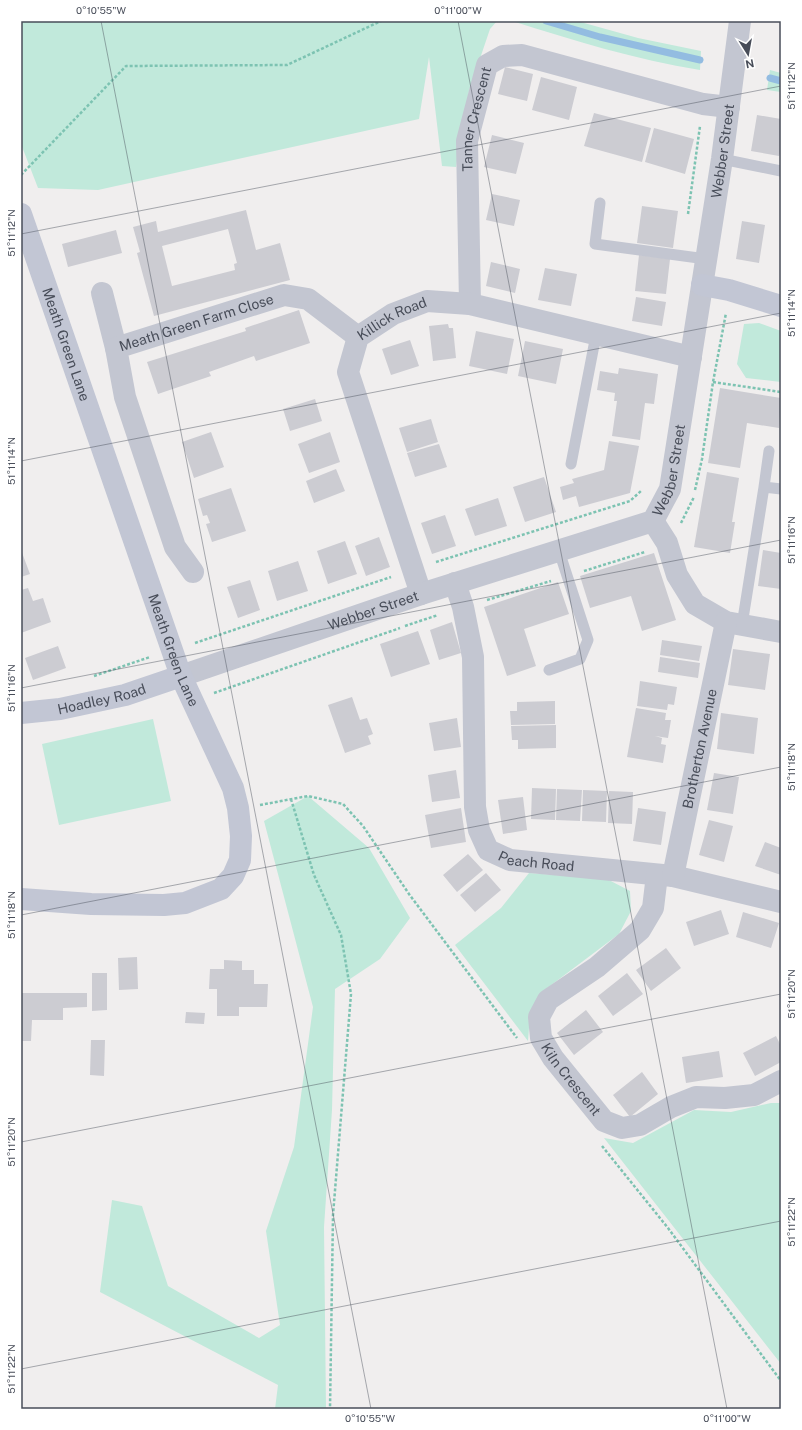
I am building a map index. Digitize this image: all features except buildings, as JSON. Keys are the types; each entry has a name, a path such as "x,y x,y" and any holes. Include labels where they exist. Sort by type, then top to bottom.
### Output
{"street":[{"name":"Webber Street","path":"181,676 421,594 652,521 670,488 722,159 740,21"},
{"name":"Tanner Crescent","path":"470,304 467,140 487,65 502,56 522,55 703,104 729,107"},
{"name":"Meath Green Lane","path":"21,214 181,676 235,795 241,836 240,860 233,876 221,889 185,903 164,905 91,904 21,899"},
{"path":"702,285 729,290 781,306"},
{"path":"102,293 116,348"},
{"name":"Meath Green Farm Close","path":"193,572 175,547 125,397 116,348 284,295 308,298 358,337"},
{"name":"Killick Road","path":"421,594 348,372 358,337 393,314 427,301 470,304 691,357"},
{"path":"652,521 667,543 677,575 695,604 734,624 781,632"},
{"name":"Peach Road","path":"455,583 463,607 473,657 474,807 479,830 488,850 510,860 665,875 781,902"},
{"name":"Brotherton Avenue","path":"665,875 734,624"},
{"name":"Hoadley Road","path":"21,713 60,709 125,695 181,676"},
{"name":"Kiln Crescent","path":"665,875 653,908 640,930 597,967 548,1000 539,1017 541,1038 553,1058 604,1121 622,1128 640,1125 671,1107 696,1097 725,1098 754,1095 781,1081"}],"lane":[{"path":"722,159 781,171"},
{"path":"600,203 595,244 706,259"},
{"path":"571,464 596,335"},
{"path":"734,624 764,487 769,450"},
{"path":"764,487 781,489"},
{"path":"549,670 580,659 588,640 559,551"}],"path":[{"path":"21,174 126,66 287,66 381,21"},
{"path":"687,216 700,125"},
{"path":"713,382 781,392"},
{"path":"429,564 630,501 642,490 644,484"},
{"path":"190,644 394,576"},
{"path":"92,677 155,656"},
{"path":"291,799 314,875 341,935 351,994 334,1215 330,1409"}],"green space":[{"path":"21,21 497,21 490,29 469,91 456,167 442,166 429,57 419,119 98,190 38,188 21,144"},
{"path":"512,21 577,21 638,38 701,51 700,70 628,55"},
{"path":"770,70 781,73 781,92 767,90"},
{"path":"759,323 781,331 781,382 746,378 737,364 744,324"},
{"path":"153,719 171,801 59,825 42,744"},
{"path":"308,796 369,848 410,918 380,959 335,989 332,1110 324,1227 326,1409 275,1409 278,1385 100,1292 112,1200 142,1206 168,1286 259,1338 280,1325 266,1231 294,1147 313,1007 264,821"},
{"path":"529,873 607,879 630,891 631,911 619,934 542,992 530,1015 528,1041 455,945 501,908"},
{"path":"771,1103 781,1103 781,1364 604,1138 633,1143 694,1110 731,1112"}],"waterway":[{"path":"546,21 600,37 700,60"},
{"path":"770,78 781,81"}]}
